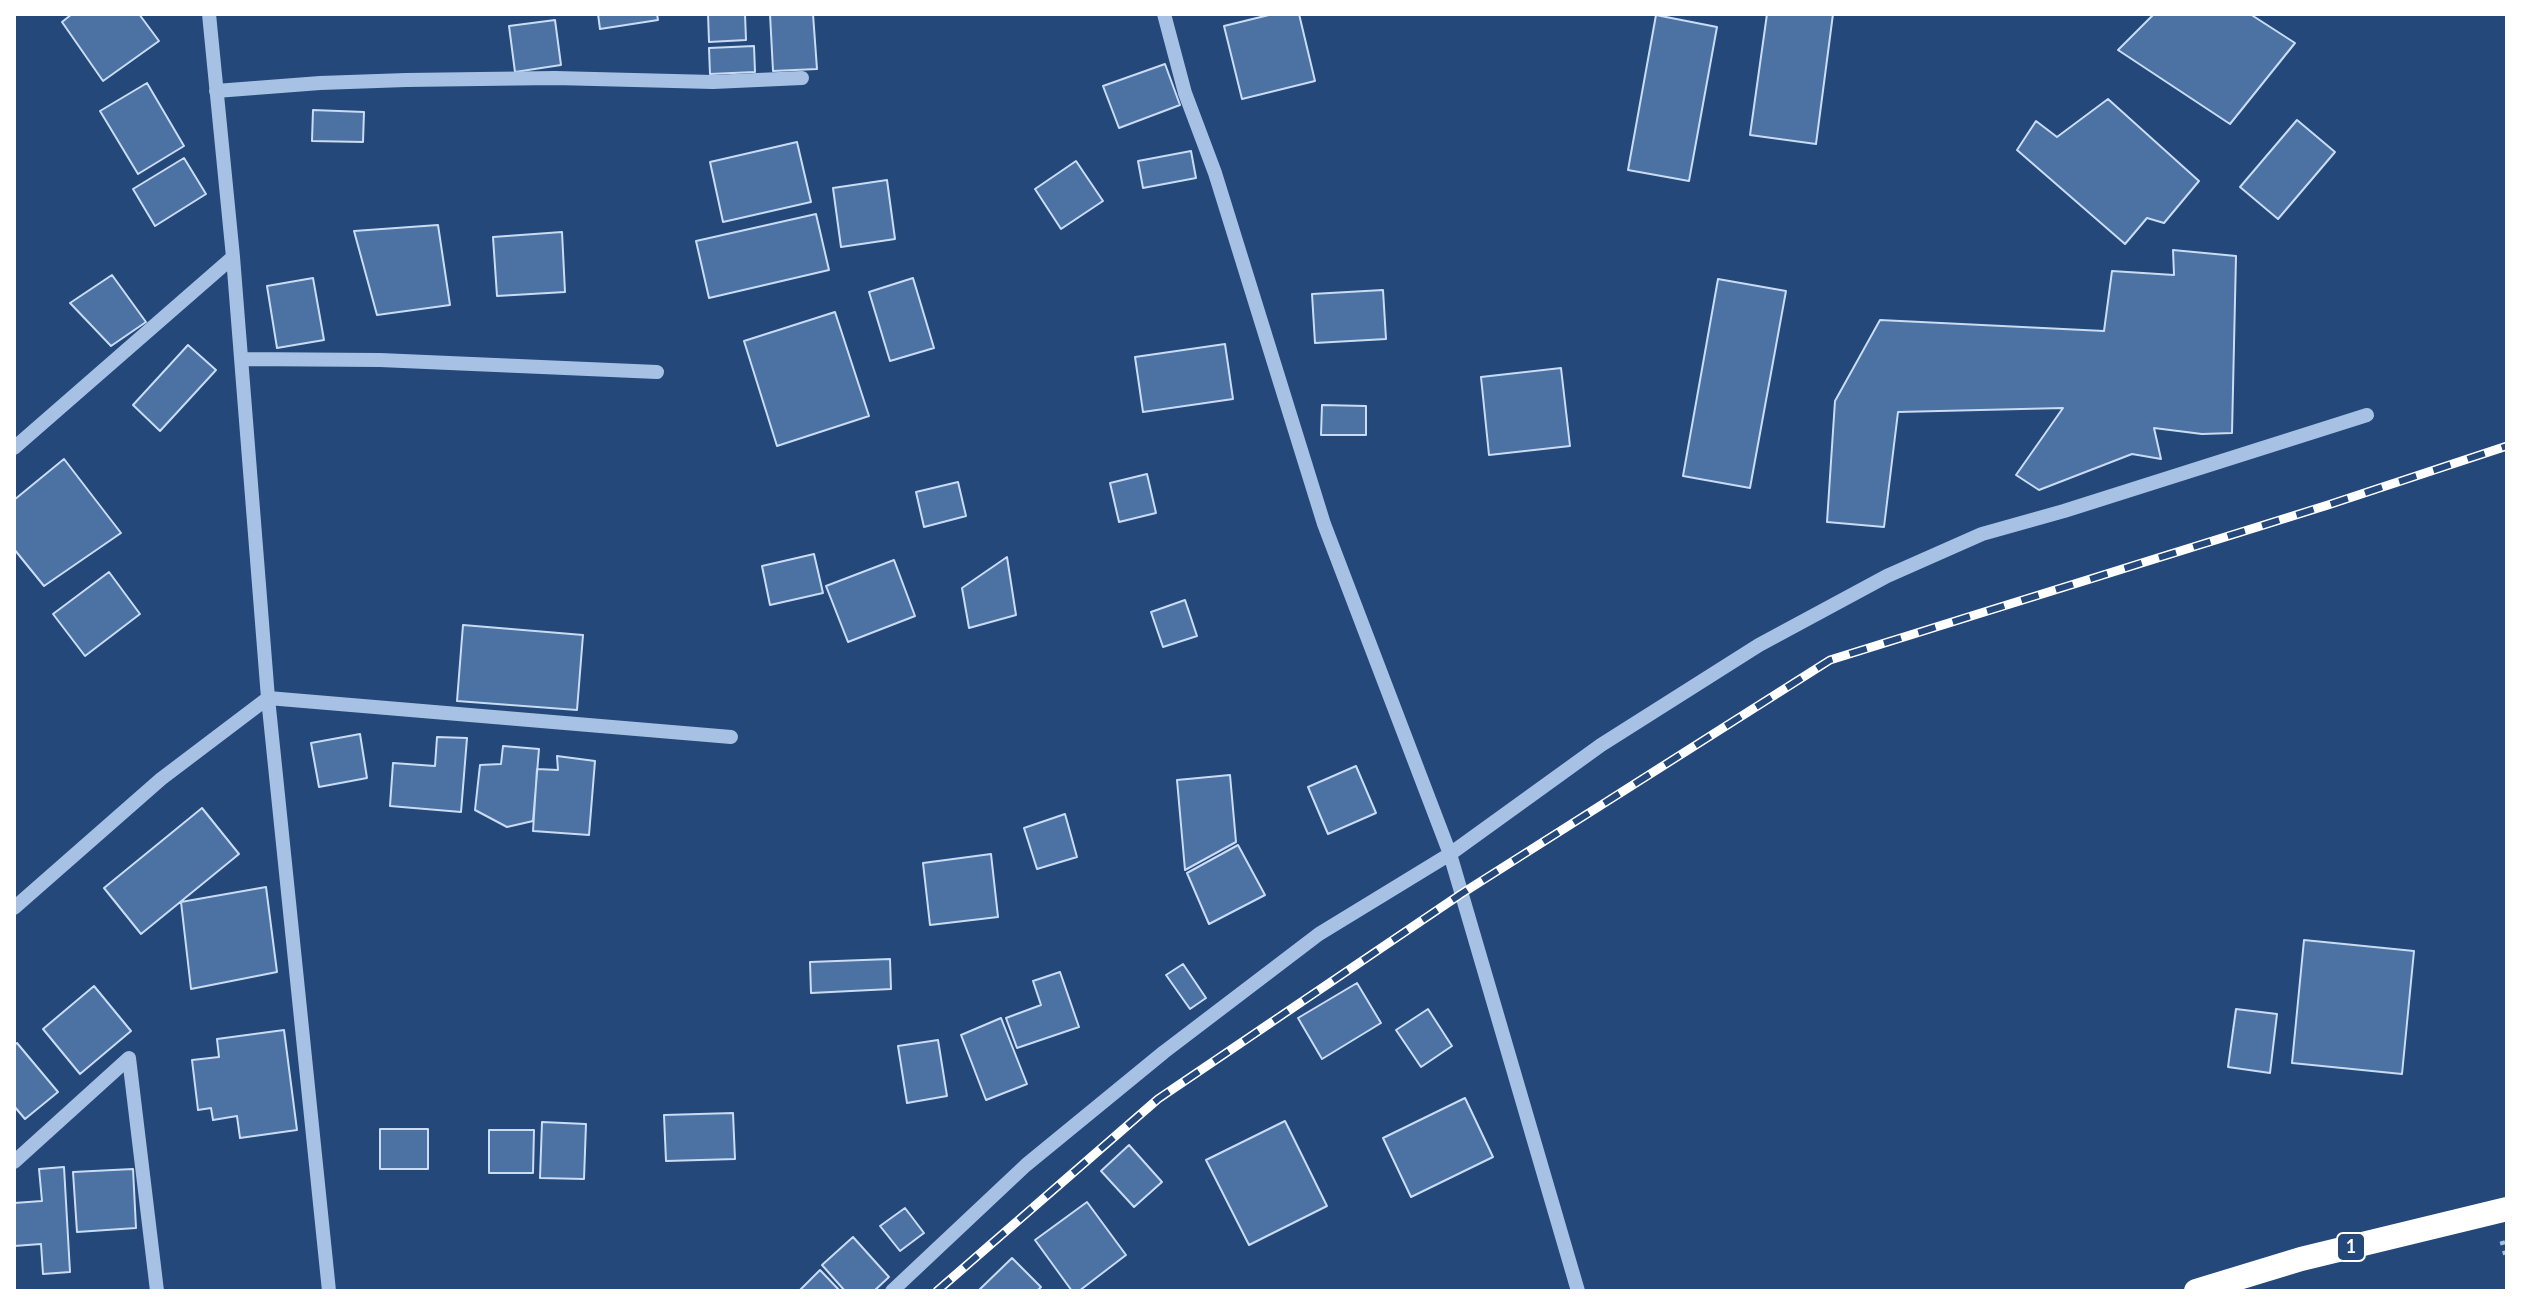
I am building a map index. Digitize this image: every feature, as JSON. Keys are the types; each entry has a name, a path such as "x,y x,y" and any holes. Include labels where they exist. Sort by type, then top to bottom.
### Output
{"highway":[{"name":"1","path":"2196,1291 2301,1259 2507,1209"}],"street":[{"path":"209,14 233,257 268,698 329,1291"},
{"path":"1164,14 1174,60 1215,173 1324,524 1450,854 1578,1291"},
{"path":"216,91 406,80 555,78 713,82 802,78"},
{"path":"14,448 233,257"},
{"path":"241,359 380,360 657,372"},
{"path":"892,1291 1026,1165 1164,1052 1319,934 1450,854 1601,745 1759,645 1887,576 1982,534 2367,415"},
{"path":"14,908 161,779 268,698 731,737"},
{"path":"14,1162 129,1058 157,1291"}],"building":[{"path":"72,14 139,14 159,41 103,81 62,22"},
{"path":"598,14 657,14 658,20 600,29"},
{"path":"708,14 745,14 746,40 709,42"},
{"path":"770,14 813,14 817,69 773,71"},
{"path":"1273,14 1299,14 1315,81 1242,99 1224,26"},
{"path":"1767,14 1833,14 1816,144 1750,135"},
{"path":"2154,14 2250,14 2295,43 2230,124 2118,50"},
{"path":"1656,15 1717,27 1689,181 1628,170"},
{"path":"555,20 561,65 515,72 509,26"},
{"path":"754,46 755,72 710,74 709,48"},
{"path":"1165,64 1180,105 1119,128 1103,86"},
{"path":"147,83 184,146 138,174 100,111"},
{"path":"2108,99 2199,181 2164,223 2147,218 2125,244 2017,150 2036,121 2057,137"},
{"path":"313,110 364,112 363,142 312,141"},
{"path":"2297,120 2335,152 2278,219 2240,187"},
{"path":"797,142 811,202 723,222 710,162"},
{"path":"1191,151 1196,178 1143,188 1138,161"},
{"path":"184,158 206,194 155,226 133,189"},
{"path":"1076,161 1103,201 1061,229 1035,189"},
{"path":"887,180 895,239 841,247 833,188"},
{"path":"816,214 829,270 709,298 696,241"},
{"path":"438,225 450,305 377,315 354,231"},
{"path":"562,232 565,292 497,296 493,237"},
{"path":"2173,250 2236,256 2232,433 2202,434 2154,428 2161,459 2132,454 2039,490 2016,475 2063,408 1898,412 1884,527 1827,522 1835,401 1880,320 2104,331 2112,271 2174,275"},
{"path":"112,275 146,322 111,346 70,303"},
{"path":"313,278 324,340 277,348 267,286"},
{"path":"913,278 934,348 890,361 869,292"},
{"path":"1718,279 1786,291 1750,488 1683,476"},
{"path":"1383,290 1386,339 1315,343 1312,294"},
{"path":"835,312 869,416 777,446 744,341"},
{"path":"1225,344 1233,399 1143,412 1135,357"},
{"path":"188,345 216,370 160,431 133,405"},
{"path":"1561,368 1570,446 1489,455 1481,377"},
{"path":"1322,405 1366,406 1366,435 1321,435"},
{"path":"64,459 121,533 44,586 14,549 14,500"},
{"path":"1147,474 1156,513 1119,522 1110,483"},
{"path":"958,482 966,516 924,527 916,492"},
{"path":"814,554 823,593 770,605 762,566"},
{"path":"1007,557 1016,615 969,628 962,588"},
{"path":"894,560 915,616 848,642 826,586"},
{"path":"109,572 140,614 85,656 53,614"},
{"path":"1185,600 1197,636 1163,647 1151,612"},
{"path":"463,625 583,635 577,710 457,701"},
{"path":"360,734 367,778 319,787 311,743"},
{"path":"437,737 467,738 461,812 390,806 393,763 435,766"},
{"path":"503,746 539,749 533,821 507,827 475,810 480,765 501,764"},
{"path":"557,756 595,761 589,835 533,831 537,769 558,770"},
{"path":"1356,766 1376,813 1328,834 1308,787"},
{"path":"1230,775 1236,842 1185,870 1177,780"},
{"path":"202,808 239,854 141,934 104,888"},
{"path":"1065,814 1077,857 1037,869 1024,828"},
{"path":"1238,845 1265,895 1209,924 1187,873"},
{"path":"991,854 998,917 930,925 923,863"},
{"path":"266,887 277,972 191,989 181,902"},
{"path":"2304,940 2414,951 2402,1074 2292,1063"},
{"path":"890,959 891,989 811,993 810,962"},
{"path":"1183,964 1206,998 1190,1009 1166,975"},
{"path":"1060,972 1079,1027 1017,1048 1006,1018 1041,1005 1033,981"},
{"path":"1357,983 1381,1023 1322,1059 1298,1018"},
{"path":"94,986 131,1031 80,1074 43,1029"},
{"path":"1428,1009 1452,1046 1421,1067 1396,1030"},
{"path":"2236,1009 2277,1014 2270,1073 2228,1067"},
{"path":"1001,1018 1027,1084 986,1100 961,1035"},
{"path":"284,1030 297,1130 240,1138 237,1116 213,1120 211,1108 198,1110 192,1060 219,1057 217,1039"},
{"path":"938,1040 947,1096 907,1103 898,1046"},
{"path":"17,1043 58,1092 25,1119 14,1106 14,1045"},
{"path":"1465,1098 1493,1157 1411,1197 1383,1138"},
{"path":"733,1113 735,1159 666,1161 664,1115"},
{"path":"1285,1121 1327,1206 1249,1245 1206,1160"},
{"path":"542,1122 586,1124 584,1179 540,1178"},
{"path":"380,1129 428,1129 428,1169 380,1169"},
{"path":"489,1130 534,1130 533,1173 489,1173"},
{"path":"1129,1145 1162,1182 1134,1207 1101,1171"},
{"path":"64,1167 70,1272 43,1274 41,1244 14,1246 14,1203 42,1201 39,1169"},
{"path":"133,1169 136,1228 77,1232 73,1172"},
{"path":"1087,1202 1126,1255 1079,1291 1072,1291 1035,1240"},
{"path":"905,1208 924,1233 900,1251 880,1226"},
{"path":"853,1237 889,1277 874,1291 845,1291 822,1265"},
{"path":"1012,1258 1041,1287 1037,1291 978,1291"},
{"path":"820,1270 840,1291 799,1291"}],"railway":[{"path":"937,1291 1158,1099 1461,894 1830,660 2507,446"}]}
